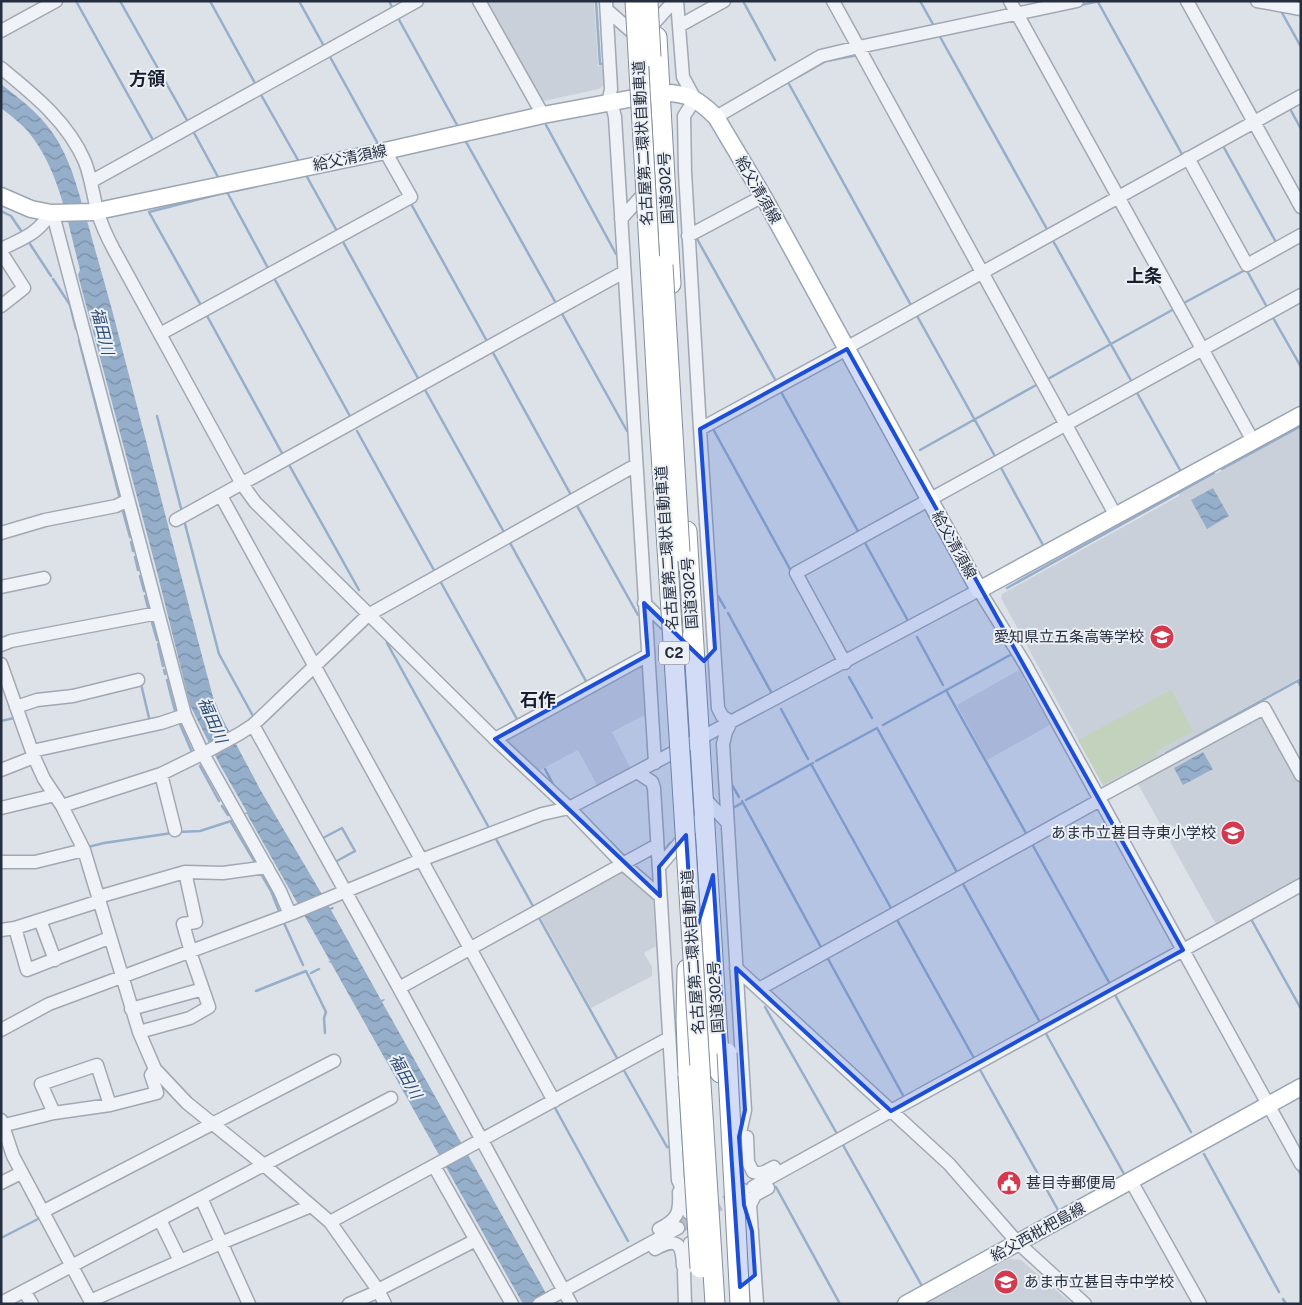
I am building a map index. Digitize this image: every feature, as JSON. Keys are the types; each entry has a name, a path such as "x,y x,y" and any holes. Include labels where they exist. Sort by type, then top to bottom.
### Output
{"highway":[{"name":"名古屋第二環状自動車道","path":"635,1 659,422 715,1304"},
{"name":"名古屋第二環状自動車道","path":"648,1 690,728 734,1301"},
{"name":"国道302号","path":"654,1 734,1301"},
{"path":"707,848 718,930 727,1053 734,1301"},
{"path":"702,1304 686,1020 687,968 690,949 708,888"}],"main road":[{"name":"給父清須線","path":"1,196 31,208 54,213 96,212 385,151 543,115 661,93 676,93 695,99 716,117 763,196 979,590 1301,415"},
{"name":"給父西枇杷島線","path":"906,1304 1301,1087"}],"street":[{"path":"1,31 56,1"},
{"path":"92,181 417,1"},
{"path":"479,1 543,115"},
{"path":"656,21 676,1"},
{"path":"676,1 683,77 695,99 684,116 685,172 718,708 722,716 732,722"},
{"path":"679,26 724,1"},
{"path":"833,1 1116,516"},
{"path":"1010,1 1253,441"},
{"path":"716,117 821,56 1077,1"},
{"path":"1187,1 1301,207"},
{"path":"1257,1 1301,9"},
{"path":"606,6 658,55"},
{"path":"606,6 611,89 608,103 613,109 615,117 655,762"},
{"path":"1,68 30,92 65,127 76,142 92,181 96,212 104,230 242,484 254,502 495,739 569,808 624,864 660,896"},
{"path":"700,429 1301,96"},
{"path":"160,334 411,198 385,151"},
{"path":"1188,158 1247,265 1301,235"},
{"path":"621,219 664,162 685,172"},
{"path":"688,236 763,196"},
{"path":"1,306 24,288 1,250 34,234 54,213"},
{"path":"54,213 185,715 293,914"},
{"path":"176,520 624,272"},
{"path":"845,663 796,573 1301,295"},
{"path":"62,806 161,774 239,734 253,725 368,615 636,466"},
{"path":"221,496 554,1101"},
{"path":"1,533 45,520 116,506 128,500"},
{"path":"1,587 44,578"},
{"path":"1,1030 49,1004 293,914 421,860 542,814 569,808 845,663 979,590 1025,664 1301,1164"},
{"path":"644,603 694,652"},
{"path":"1,645 11,641 158,613"},
{"path":"696,670 714,649"},
{"path":"495,739 648,655"},
{"path":"1,664 33,754 44,779 62,806 84,850 138,1032 155,1070 187,1102 330,1222 379,1291 385,1304"},
{"path":"16,707 38,700 73,696 138,680"},
{"path":"759,989 1099,798 1264,708 1301,775"},
{"path":"1,770 33,754 185,715"},
{"path":"732,722 726,732 723,744 748,1162 750,1168 757,1174 763,1173 808,1149 838,1140"},
{"path":"253,725 399,988 476,1143 571,1304"},
{"path":"593,1274 614,1253 669,1224 674,1220 680,1207 658,845 652,782 637,772"},
{"path":"161,774 174,830"},
{"path":"1,808 55,795"},
{"path":"659,867 704,805 727,822"},
{"path":"399,988 658,845"},
{"path":"1,862 35,862 84,850"},
{"path":"1,930 15,928 185,872 223,873 267,867"},
{"path":"138,1032 190,1018 209,1007 183,924 196,922 185,872"},
{"path":"753,1187 1301,885"},
{"path":"40,920 54,960"},
{"path":"15,928 27,970 109,938"},
{"path":"736,968 948,1164 1018,1243 1085,1304"},
{"path":"131,1009 203,989"},
{"path":"330,1222 669,1038"},
{"path":"42,1212 334,1061"},
{"path":"54,1113 41,1084 97,1065 110,1105"},
{"path":"155,1070 152,1075 157,1093 110,1105 54,1113 2,1124 13,1156 91,1302 222,1242 311,1206"},
{"path":"1,1303 391,1098"},
{"path":"745,1110 739,1137 744,1205 752,1232"},
{"path":"757,1304 750,1205 754,1195 818,1161 838,1140"},
{"path":"435,1166 512,1304"},
{"path":"1,1183 21,1172"},
{"path":"678,1180 688,1201 691,1256 684,1272"},
{"path":"1131,1181 1200,1304"},
{"path":"201,1198 250,1304"},
{"path":"160,1220 180,1261"},
{"path":"539,1304 678,1228"},
{"path":"349,1304 379,1291 476,1240"},
{"path":"593,1274 622,1267 668,1242 674,1242 682,1251 686,1304"},
{"path":"734,1301 755,1275"},
{"path":"24,1291 32,1304"}],"highlighted area":[{"path":"847,349 1183,950 891,1111 736,968 745,1110 739,1137 744,1205 752,1231 755,1275 740,1287 713,875 693,940 686,835 659,867 660,896 495,739 648,655 644,603 704,661 715,649 700,429"}],"shaded area":[{"path":"483,1 594,1 598,66 602,66 604,85 599,89 539,102"},
{"name":"愛知県立五条高等学校","path":"1301,427 1301,677 1162,754 1164,759 1105,789 1001,598 1002,594"},
{"path":"642,665 645,715 612,732 630,767 597,785 578,750 538,771 505,739"},
{"path":"1019,670 1050,725 987,760 957,705"},
{"name":"あま市立甚目寺東小学校","path":"1261,714 1301,781 1301,882 1217,926 1138,784 1139,780"},
{"path":"622,870 653,899 656,946 644,953 652,967 652,976 591,1008 540,916"},
{"name":"あま市立甚目寺中学校","path":"1009,1259 1021,1260 1072,1304 926,1304"}],"green space":[{"path":"1171,690 1193,731 1156,752 1157,756 1103,785 1078,740"}],"water":[{"name":"福田川","path":"1,84 47,126 59,143 72,173 111,306 213,697 221,716 261,791 330,908 334,908 331,910 381,1000 385,1000 382,1002 552,1304 523,1304 331,963 328,962 330,961 247,814 244,814 247,812 220,765 190,705 156,568 78,275 80,270 62,199 49,165 30,134 1,108"},
{"path":"1213,488 1229,516 1207,529 1191,500"},
{"path":"1203,752 1213,769 1183,785 1174,768"}],"waterway":[{"path":"76,1 153,140"},
{"path":"120,1 188,122"},
{"path":"210,1 256,85"},
{"path":"299,1 325,48"},
{"path":"389,1 393,9"},
{"path":"596,1 600,64 602,64"},
{"path":"743,1 775,60"},
{"path":"920,1 934,26"},
{"path":"1080,5 1100,1"},
{"path":"1098,2 1183,156"},
{"path":"1281,11 1301,47"},
{"path":"397,16 457,125"},
{"path":"939,35 1048,231"},
{"path":"329,55 377,142"},
{"path":"796,78 826,61 858,55"},
{"path":"789,84 912,307"},
{"path":"260,93 298,160"},
{"path":"1289,107 1301,129"},
{"path":"546,125 616,254"},
{"path":"193,131 218,177"},
{"path":"497,134 508,131"},
{"path":"465,140 557,305"},
{"path":"1222,144 1277,244"},
{"path":"306,175 338,233"},
{"path":"234,191 257,186"},
{"path":"202,307 149,212 227,192 269,270"},
{"path":"410,202 488,343"},
{"path":"1,211 11,216 24,235"},
{"path":"696,237 777,383"},
{"path":"1052,239 1133,384"},
{"path":"342,240 419,380"},
{"path":"28,241 51,276"},
{"path":"1246,269 1268,309"},
{"path":"1182,304 1247,269"},
{"path":"274,278 351,418"},
{"path":"53,279 70,305 76,329"},
{"path":"1046,380 1174,309"},
{"path":"561,312 627,431"},
{"path":"206,314 283,455"},
{"path":"916,314 996,458"},
{"path":"1272,316 1301,367"},
{"path":"79,340 120,499"},
{"path":"491,349 571,495"},
{"path":"920,450 1038,384"},
{"path":"424,388 505,534"},
{"path":"780,390 859,533"},
{"path":"1136,391 1180,470"},
{"path":"157,416 182,512"},
{"path":"1222,469 1301,426"},
{"path":"712,427 791,571"},
{"path":"357,431 435,572"},
{"path":"288,463 359,590"},
{"path":"1000,466 1043,545"},
{"path":"1007,588 1214,473"},
{"path":"576,504 638,615"},
{"path":"122,508 130,537"},
{"path":"184,520 219,654 253,716"},
{"path":"509,541 587,683"},
{"path":"864,541 907,619"},
{"path":"131,542 133,551"},
{"path":"135,557 138,570"},
{"path":"140,576 144,591"},
{"path":"439,579 518,721"},
{"path":"145,596 149,611"},
{"path":"718,596 725,608"},
{"path":"728,613 771,692"},
{"path":"151,619 157,640"},
{"path":"917,637 943,685"},
{"path":"387,643 488,826"},
{"path":"158,644 163,666"},
{"path":"883,725 1012,654 1025,677"},
{"path":"164,670 165,674"},
{"path":"849,677 872,718"},
{"path":"1166,753 1301,679"},
{"path":"167,680 176,715"},
{"path":"1298,681 1300,685"},
{"path":"141,684 150,722"},
{"path":"946,690 1027,835"},
{"path":"781,709 808,759"},
{"path":"1,721 14,718"},
{"path":"179,722 192,752"},
{"path":"816,761 877,728 958,874"},
{"path":"746,800 813,763"},
{"path":"811,764 892,910"},
{"path":"200,766 219,801"},
{"path":"545,769 554,786"},
{"path":"732,785 739,797"},
{"path":"742,801 822,949"},
{"path":"733,808 742,803"},
{"path":"222,806 228,815"},
{"path":"178,832 200,831 231,821"},
{"path":"231,822 256,864"},
{"path":"321,839 342,828 355,851 335,862"},
{"path":"88,847 172,833"},
{"path":"496,839 534,908"},
{"path":"610,841 625,857"},
{"path":"663,853 670,843"},
{"path":"1032,844 1110,984"},
{"path":"260,872 271,891 279,911"},
{"path":"962,882 1041,1024"},
{"path":"538,916 618,1060"},
{"path":"896,918 975,1060"},
{"path":"1251,919 1301,1009"},
{"path":"284,923 303,965"},
{"path":"827,957 905,1099"},
{"path":"311,973 319,969"},
{"path":"256,991 306,971 326,1012 324,1018 325,1033"},
{"path":"1114,993 1191,1132"},
{"path":"765,1007 836,1132"},
{"path":"1044,1030 1124,1174"},
{"path":"622,1067 668,1147"},
{"path":"979,1068 1058,1210"},
{"path":"554,1106 628,1241"},
{"path":"843,1145 922,1286"},
{"path":"1204,1154 1279,1292"},
{"path":"1297,1167 1301,1175"},
{"path":"776,1187 840,1304"},
{"path":"1,1238 40,1218"},
{"path":"1283,1299 1286,1304"}],"tunnel":[{"path":"678,1228 739,1194"}],"place":[{"name":"愛知県立五条高等学校","path":"1162,637"},
{"name":"あま市立甚目寺東小学校","path":"1233,833"},
{"name":"甚目寺郵便局","path":"1009,1183"},
{"name":"あま市立甚目寺中学校","path":"1006,1282"}],"district":[{"name":"方領","path":"147,79"},
{"name":"上条","path":"1144,276"},
{"name":"石作","path":"538,700"}]}
